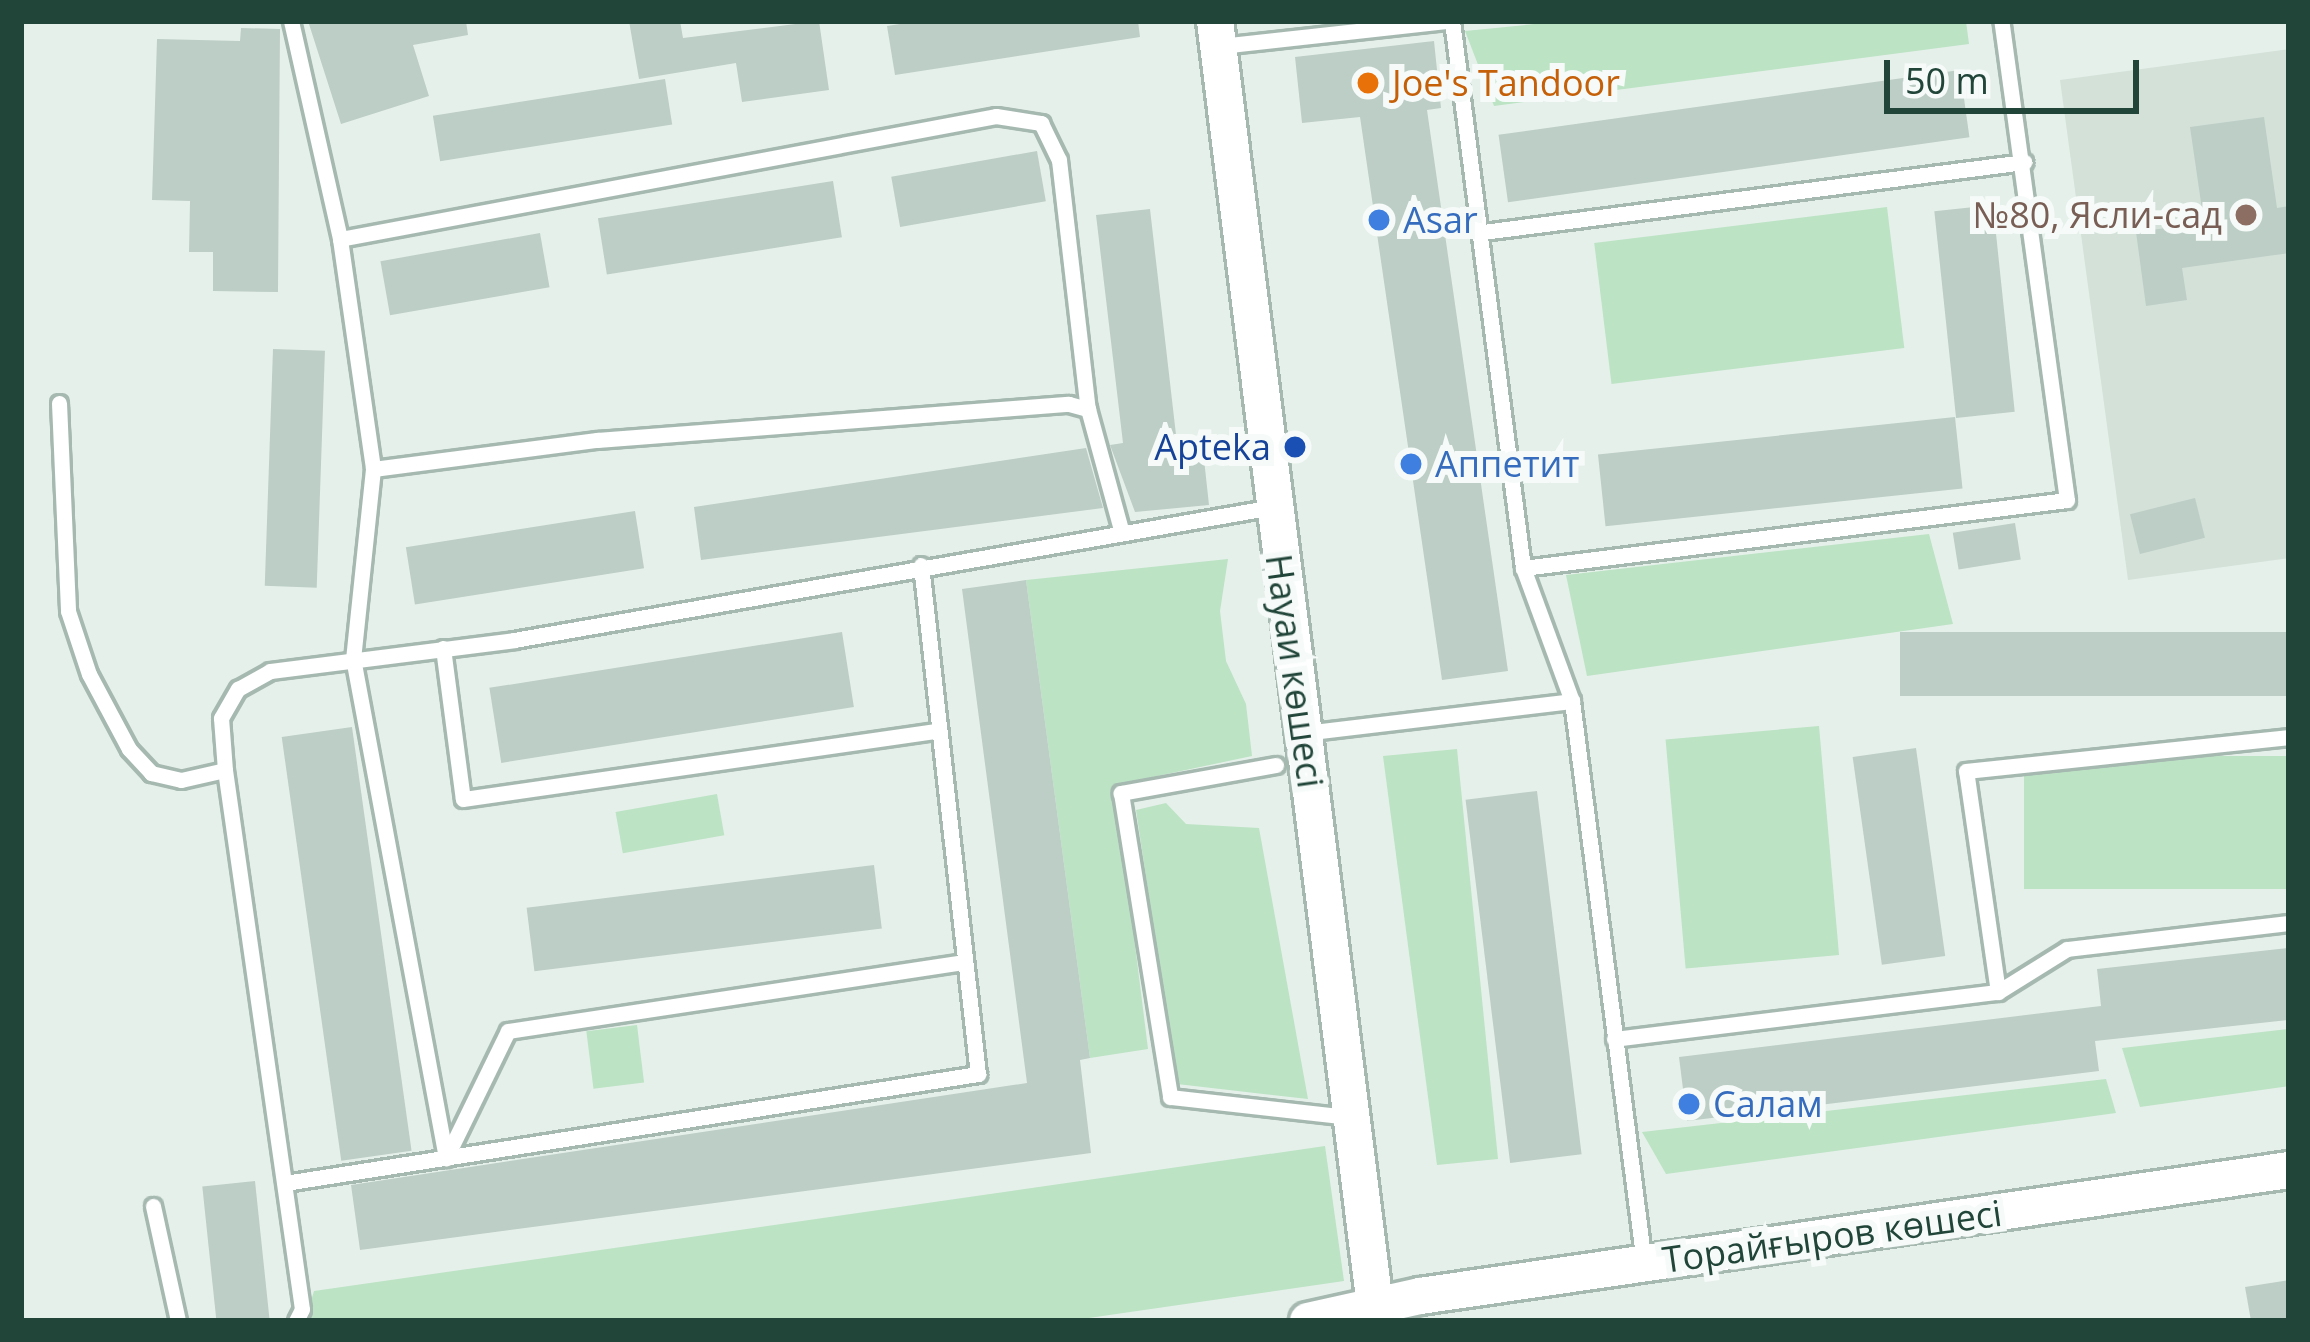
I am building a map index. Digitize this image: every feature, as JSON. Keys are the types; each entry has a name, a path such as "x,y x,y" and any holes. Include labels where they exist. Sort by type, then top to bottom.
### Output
{"street":[{"name":"Науаи көшесі","path":"1216,34 1376,1312"},
{"name":"Торайғыров көшесі","path":"1308,1321 1644,1263 2289,1170"}],"lane":[{"path":"291,21 340,239 373,469 353,658 446,1158"},
{"path":"1216,34 1450,21 1483,232 1523,568 1572,701 1644,1263"},
{"path":"1523,568 2067,500 2024,162 2000,21"},
{"path":"340,239 996,116 1041,123 1058,160 1088,409 1121,530"},
{"path":"1483,232 2024,162"},
{"path":"373,469 597,440 1050,402 1088,409"},
{"path":"59,403 68,611 88,674 129,749 151,773 181,780 225,770"},
{"path":"296,1321 302,1309 286,1183 225,770 221,718 238,688 270,671 443,648 1273,507"},
{"path":"286,1183 978,1074 921,565"},
{"path":"443,648 463,799 939,730"},
{"path":"1304,734 1572,701"},
{"path":"1998,992 1966,771 2289,736"},
{"path":"1276,765 1121,793 1170,1097 1352,1117"},
{"path":"1614,1039 1998,992 2067,949 2289,923"},
{"path":"446,1158 508,1031 964,962"},
{"path":"153,1206 178,1321"}],"shaded area":[{"path":"2289,49 2289,558 2128,580 2060,80"}],"green space":[{"path":"1565,21 1966,21 1969,44 1494,106 1465,31"},
{"path":"1887,207 1904,348 1612,384 1594,243"},
{"path":"1929,534 1953,624 1587,676 1566,575"},
{"path":"1228,559 1220,611 1226,661 1246,704 1252,756 1115,785 1148,1049 1090,1058 1026,580"},
{"path":"1819,726 1839,955 1686,969 1666,739"},
{"path":"1457,749 1498,1159 1437,1165 1383,756"},
{"path":"2024,756 2289,756 2289,889 2024,889"},
{"path":"717,794 724,835 623,853 616,812"},
{"path":"1166,803 1186,824 1259,828 1308,1099 1177,1084 1136,810"},
{"path":"637,1025 644,1083 593,1089 586,1031"},
{"path":"2289,1029 2289,1086 2140,1107 2122,1048"},
{"path":"2106,1079 2116,1113 1666,1174 1642,1132"},
{"path":"1325,1146 1344,1281 1068,1321 305,1321 314,1291"}],"building":[{"path":"308,21 466,21 468,35 413,45 429,96 341,124"},
{"path":"629,21 680,21 683,38 819,21 829,90 742,102 736,63 639,79"},
{"path":"919,21 1138,21 1140,37 895,75 887,26"},
{"path":"241,28 280,29 278,292 213,291 213,252 189,252 190,201 152,200 157,39 240,41"},
{"path":"1434,41 1441,108 1427,110 1508,671 1442,680 1360,117 1302,123 1295,57"},
{"path":"1960,70 1969,137 1508,202 1499,135"},
{"path":"665,79 672,124 440,161 433,116"},
{"name":"№80, Ясли-сад","path":"2264,117 2277,208 2289,206 2289,253 2182,268 2187,300 2146,306 2136,232 2204,223 2190,127"},
{"path":"1037,151 1046,201 900,227 891,177"},
{"path":"833,181 842,237 607,275 598,218"},
{"path":"1993,205 2015,412 1956,418 1934,211"},
{"path":"1150,209 1178,452 1203,450 1209,505 1135,512 1110,445 1123,443 1096,215"},
{"path":"540,233 550,287 390,315 380,261"},
{"path":"273,349 325,351 317,588 265,586"},
{"path":"1955,417 1963,489 1605,526 1598,455"},
{"path":"1086,448 1103,508 701,560 694,507"},
{"path":"2195,498 2205,538 2140,554 2130,514"},
{"path":"635,511 644,568 415,605 406,547"},
{"path":"2015,523 2021,560 1959,569 1953,533"},
{"path":"1026,580 1090,1058 1080,1060 1091,1153 360,1250 351,1185 1027,1083 962,589"},
{"path":"842,632 854,707 501,763 489,688"},
{"path":"1900,632 2289,632 2289,696 1900,696"},
{"path":"352,727 412,1151 341,1161 282,737"},
{"path":"1916,748 1945,956 1882,965 1853,757"},
{"path":"1537,791 1582,1154 1510,1163 1466,800"},
{"path":"874,865 882,929 534,971 527,908"},
{"path":"2289,948 2289,1020 2095,1041 2099,1071 1687,1121 1679,1057 2101,1006 2097,969"},
{"path":"255,1181 270,1321 216,1321 202,1187"},
{"path":"2289,1280 2289,1321 2251,1321 2245,1287"}],"place":[{"name":"Joe's Tandoor","path":"1368,83"},
{"name":"№80, Ясли-сад","path":"2246,215"},
{"name":"Asar","path":"1379,220"},
{"name":"Apteka","path":"1295,447"},
{"name":"Аппетит","path":"1411,464"},
{"name":"Салам","path":"1689,1104"}]}
